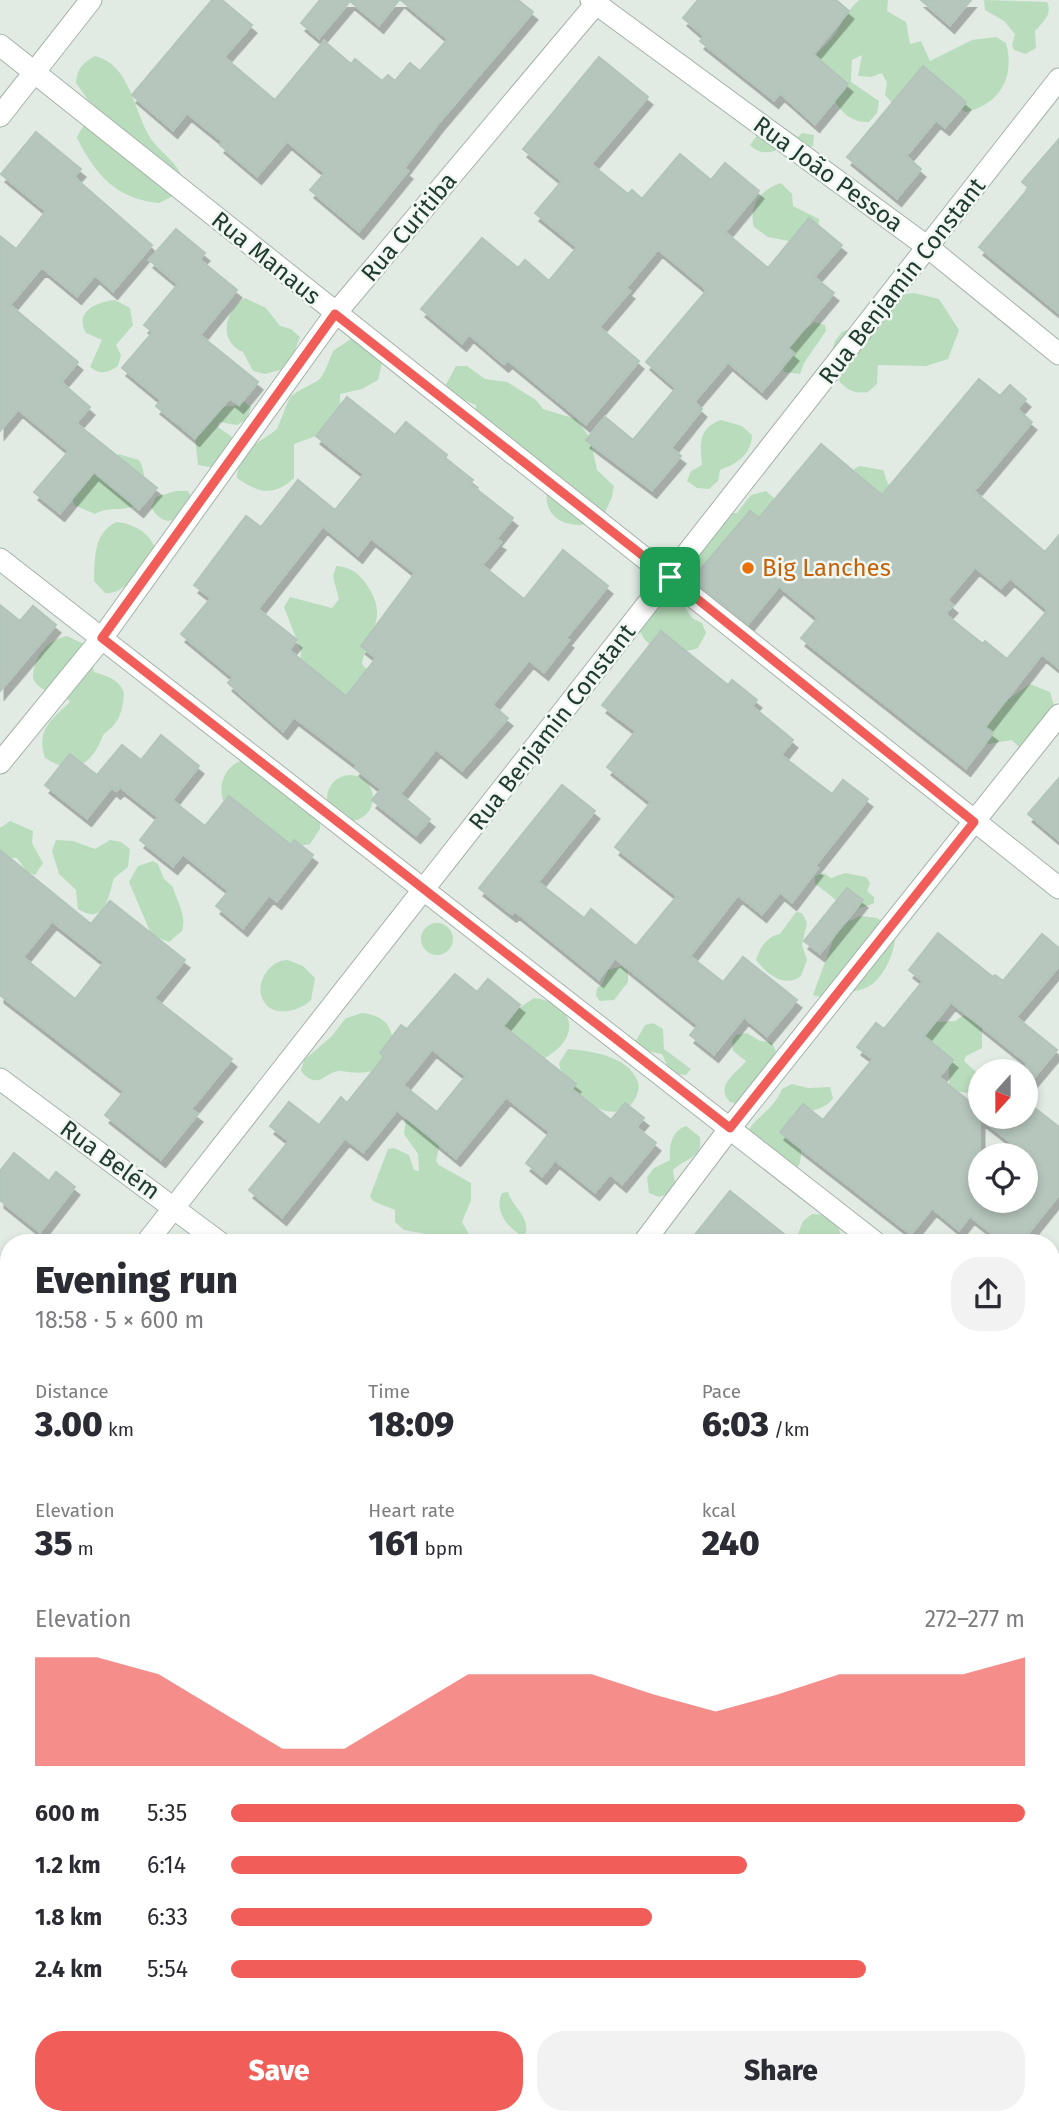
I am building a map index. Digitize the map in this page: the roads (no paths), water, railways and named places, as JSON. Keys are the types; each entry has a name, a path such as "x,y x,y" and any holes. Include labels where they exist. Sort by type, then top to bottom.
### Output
{"street":[{"path":"0,116 91,0"},
{"name":"Rua João Pessoa","path":"595,1 929,248 1059,354"},
{"name":"Rua Curitiba","path":"0,763 102,638 335,314 595,1"},
{"name":"Rua Manaus","path":"0,45 1059,888"},
{"name":"Rua Benjamin Constant","path":"153,1234 1059,79"},
{"path":"0,559 865,1234"},
{"path":"650,1234 730,1128 1059,715"},
{"name":"Rua Belém","path":"0,1079 209,1234"}],"place":[{"name":"Big Lanches","path":"748,568"}]}
